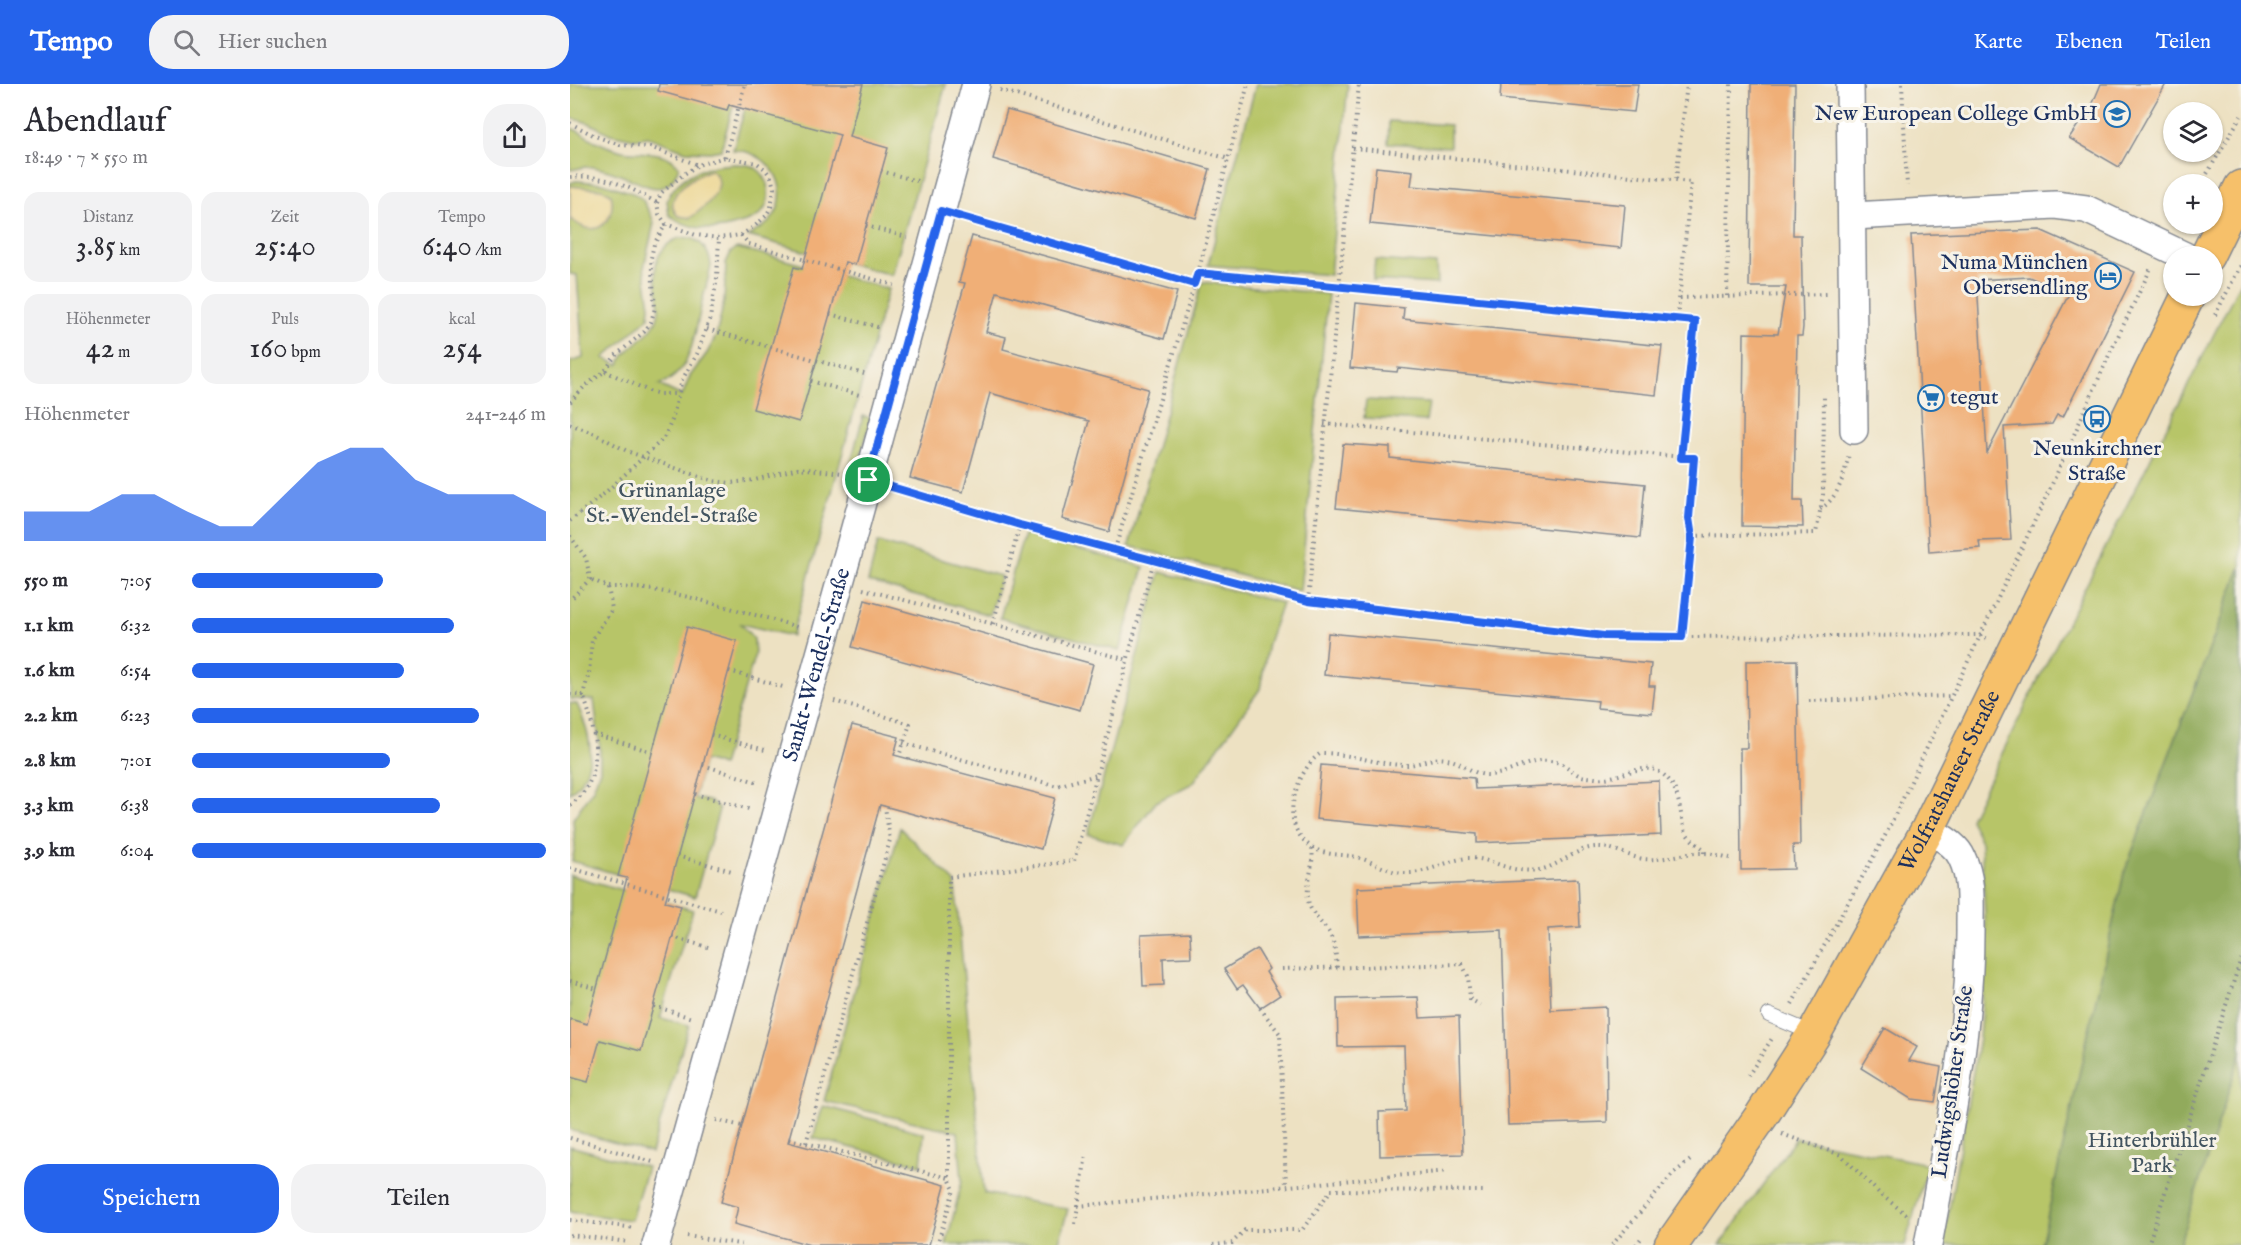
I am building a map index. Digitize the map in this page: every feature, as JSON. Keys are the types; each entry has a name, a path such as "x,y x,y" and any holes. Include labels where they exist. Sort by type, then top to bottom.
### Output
{"main road":[{"path":"2212,246 2241,187"},
{"name":"Wolfratshauser Straße","path":"1671,1245 1762,1115 1814,1034 1928,829 2183,306"}],"street":[{"path":"1850,84 1853,216 1839,294 1854,430"},
{"name":"Sankt-Wendel-Straße","path":"648,1244 868,480 941,211 983,86"},
{"path":"1853,216 2055,205 2086,209 2164,246"},
{"name":"Ludwigshöher Straße","path":"1928,829 1950,843 1962,856 1970,883 1971,948 1965,1031 1929,1243"}],"lane":[{"path":"1769,1015 1814,1034"}],"path":[{"path":"725,157 745,84"},
{"path":"1115,549 1198,273 1248,84"},
{"path":"1308,601 1359,84"},
{"path":"1676,180 1688,84"},
{"path":"1726,296 1731,84"},
{"path":"1902,84 1909,214"},
{"path":"983,86 1229,159"},
{"path":"2207,174 2241,116"},
{"path":"570,123 595,136 620,145 650,147 698,165"},
{"path":"1353,148 1691,182 1677,320"},
{"path":"725,157 757,164 765,169 771,177 774,188 771,207 766,216 741,235 719,238 696,235 666,224 659,214 657,203 662,193 698,165 725,157"},
{"path":"881,171 922,183"},
{"path":"570,177 606,178 626,184 657,203"},
{"path":"941,211 1194,284"},
{"path":"570,402 585,386 606,371 615,356 644,332 651,322 655,308 651,258 654,244 666,224"},
{"path":"866,226 907,237"},
{"path":"741,235 749,244 894,285"},
{"path":"570,521 579,516 626,475 664,438 672,420 677,394 707,329 715,298 719,238"},
{"path":"1746,1080 1783,1020 1887,832 2016,556 2055,480 2146,277 2163,261"},
{"path":"1198,273 1695,321 1681,458"},
{"path":"1826,282 1839,294"},
{"path":"1680,298 1839,294"},
{"path":"1826,306 1839,294"},
{"path":"830,314 882,328"},
{"path":"707,329 864,374"},
{"path":"606,371 649,391 660,394 677,394"},
{"path":"811,381 863,396"},
{"path":"1692,537 1816,533 1823,495 1824,389"},
{"path":"570,424 577,425 629,452 713,481 730,483 755,480 798,468 841,472 1020,525 1308,601 1604,636 1979,635"},
{"path":"1324,424 1694,458 1689,518 1692,537 1682,637"},
{"path":"1820,509 1829,504 1837,492 1846,468 1854,430"},
{"path":"993,624 1020,525"},
{"path":"570,536 586,558 590,579"},
{"path":"937,1245 954,1190 949,1178 949,877 1074,861 1154,561"},
{"path":"590,579 608,587 635,587 700,599 800,628"},
{"path":"570,600 590,579"},
{"path":"570,805 580,795 592,776 596,753 594,734 583,695 589,673 592,640 612,609 608,587"},
{"path":"860,588 1128,660"},
{"path":"729,671 783,687"},
{"path":"570,694 583,695"},
{"path":"1809,701 1952,696"},
{"path":"829,699 910,724 899,756"},
{"path":"594,734 652,752"},
{"path":"711,735 765,750"},
{"path":"903,743 1057,786 1097,775"},
{"path":"1704,853 1704,849 1688,835 1677,792 1661,772 1653,769 1640,769 1621,776 1599,778 1577,774 1569,766 1545,760 1511,772 1484,775 1471,771 1458,761 1444,758 1409,765 1378,762 1337,753 1321,753 1310,762 1293,801 1292,812 1295,827 1301,838 1312,848 1323,852 1353,856 1397,873 1429,871 1466,858 1479,859 1512,870 1541,869 1557,864 1587,848 1599,846 1646,859 1666,859 1704,853 1730,858"},
{"path":"703,765 756,782"},
{"path":"695,794 749,809"},
{"path":"806,1143 890,840 885,807"},
{"path":"1312,848 1308,900 1313,914 1329,933 1333,942 1337,968"},
{"path":"677,856 732,872"},
{"path":"570,867 722,911"},
{"path":"672,938 712,948"},
{"path":"2148,1245 2241,959"},
{"path":"1282,969 1462,964 1468,976 1470,999 1480,1005"},
{"path":"570,981 597,989"},
{"path":"654,1005 692,1018"},
{"path":"1260,1008 1280,1034 1286,1186"},
{"path":"1762,1115 1779,1134 1841,1155 1879,1193 1912,1220 1929,1243"},
{"path":"716,1120 742,1126"},
{"path":"570,1138 652,1162"},
{"path":"789,1139 949,1178"},
{"path":"1612,1245 1674,1173 1699,1154"},
{"path":"1075,1224 1086,1155"},
{"path":"1078,1206 1448,1171"},
{"path":"1213,1245 1232,1243 1245,1230 1302,1230 1331,1190 1486,1191"},
{"path":"570,1235 648,1244"}],"green space":[{"path":"570,84 739,84 721,150 710,152 686,151 648,137 634,139 610,134 589,123 570,118"},
{"path":"752,84 946,84 892,275 748,236 774,216 779,204 780,193 778,181 766,163 756,156 733,150"},
{"path":"1256,84 1348,84 1330,275 1208,265"},
{"path":"1389,121 1450,125 1450,147 1388,143"},
{"path":"570,128 619,150 653,153 667,157 679,167 668,184 655,188 593,167 570,170"},
{"path":"735,164 752,166 761,173 767,183 768,200 758,216 730,227 712,229 694,227 669,215 667,200 679,183 695,172 715,166"},
{"name":"Grünanlage St.-Wendel-Straße","path":"576,181 603,183 635,194 642,199 654,223 644,267 650,306 649,317 604,358 619,365 626,354 655,323 659,306 655,271 660,254 667,245 674,240 690,238 698,241 709,255 711,266 690,352 679,372 659,385 682,396 690,376 716,336 724,302 726,263 731,252 737,248 888,289 792,636 741,624 754,639 755,654 722,766 704,760 694,798 712,802 719,810 695,897 572,861 575,847 573,819 593,789 600,770 594,700 570,699 570,362 583,358 577,275 570,274 570,183"},
{"path":"1375,260 1436,264 1437,284 1373,280"},
{"path":"2241,281 2241,1245 1943,1245 1979,1038 1987,952 1981,842 1970,819"},
{"path":"1202,282 1328,294 1300,591 1129,546"},
{"path":"1366,400 1429,403 1426,421 1364,418"},
{"path":"863,416 871,418 858,468 850,466"},
{"path":"1024,534 1144,567 1120,651 1000,618"},
{"path":"878,542 1001,576 990,615 868,582"},
{"name":"Hinterbrühler Park","path":"2241,566 2241,1053 2179,1245 2041,1245 2124,873"},
{"path":"1160,572 1282,603 1268,643 1260,689 1193,783 1156,802 1123,845 1088,834"},
{"path":"570,703 577,704 586,728 590,751 586,773 570,793"},
{"path":"900,828 955,882 984,1193 1068,1209 1058,1245 946,1245 962,1181 958,1132 824,1101"},
{"path":"570,875 693,910 660,1018 689,1025 651,1153 570,1130"},
{"path":"823,1106 924,1133 921,1165 813,1138"},
{"path":"1796,1138 1928,1164 1905,1245 1720,1245"},
{"path":"570,1146 647,1167 631,1220 570,1212"}],"sand":[{"path":"710,170 717,176 719,182 714,196 690,218 678,216 673,202 676,194 695,177"},
{"path":"570,186 602,189 611,194 612,208 603,225 591,229 570,219"}],"building":[{"path":"659,84 863,84 849,137 888,148 855,265 845,262 799,422 753,409 794,267 802,269 840,135 729,105 727,110 658,91"},
{"path":"1501,84 1638,84 1634,112 1500,99"},
{"path":"1751,84 1795,84 1793,235 1801,235 1803,327 1802,336 1797,336 1794,501 1802,501 1803,527 1742,526 1744,333 1778,334 1786,287 1749,287"},
{"path":"2101,84 2166,84 2119,167 2069,138 2093,103"},
{"path":"1007,110 1210,169 1196,218 993,159"},
{"path":"1376,167 1413,171 1411,186 1625,205 1621,248 1370,224"},
{"path":"2040,230 2135,272 2063,417 2057,415 2052,424 2004,427 2011,540 1979,541 1980,548 1929,552 1911,235","holes":["2029,277 2069,294 1987,453 1977,280"]},
{"path":"972,236 1177,292 1164,339 997,292 986,332 1006,337 1003,349 1148,389 1109,532 1062,519 1089,421 990,393 963,492 910,478 965,283 959,282"},
{"path":"1356,303 1404,308 1403,319 1662,346 1656,395 1398,368 1397,372 1350,368"},
{"path":"1343,444 1390,447 1390,458 1645,484 1640,538 1336,508"},
{"path":"865,600 1093,664 1080,710 852,647"},
{"path":"687,627 737,641 665,902 681,906 641,1051 600,1040 588,1082 570,1077 570,1019 587,1024 627,878 618,876"},
{"path":"1328,633 1651,664 1649,686 1655,686 1652,713 1597,708 1598,701 1324,675"},
{"path":"1797,660 1800,845 1793,845 1794,869 1741,870 1740,748 1747,748 1746,661"},
{"path":"852,725 899,737 894,755 1055,798 1041,849 880,805 788,1142 945,1185 929,1245 810,1245 734,1224 738,1207 721,1202"},
{"path":"1321,765 1474,778 1475,789 1659,781 1661,835 1477,843 1477,834 1316,819"},
{"path":"1578,879 1580,927 1548,929 1551,1010 1606,1007 1607,1122 1508,1125 1502,930 1359,936 1357,888"},
{"path":"1190,933 1191,957 1163,958 1164,985 1143,986 1141,935"},
{"path":"1257,949 1269,969 1266,972 1280,995 1260,1008 1243,985 1237,989 1224,969"},
{"path":"1418,997 1420,1018 1459,1016 1463,1154 1380,1156 1379,1112 1406,1111 1404,1046 1338,1047 1337,999"},
{"path":"1885,1028 1917,1047 1909,1061 1941,1067 1935,1102 1911,1099 1861,1068"}],"place":[{"name":"New European College GmbH","path":"2117,114"},
{"name":"Numa München Obersendling","path":"2108,276"},
{"name":"tegut","path":"1931,398"},
{"name":"Neunkirchner Straße","path":"2097,419"}],"route":[{"path":"941,211 1194,284 1198,273 1695,321 1681,458 1694,458 1689,518 1692,537 1682,637 1604,636 1308,601 1020,525 868,480 941,211"}]}
